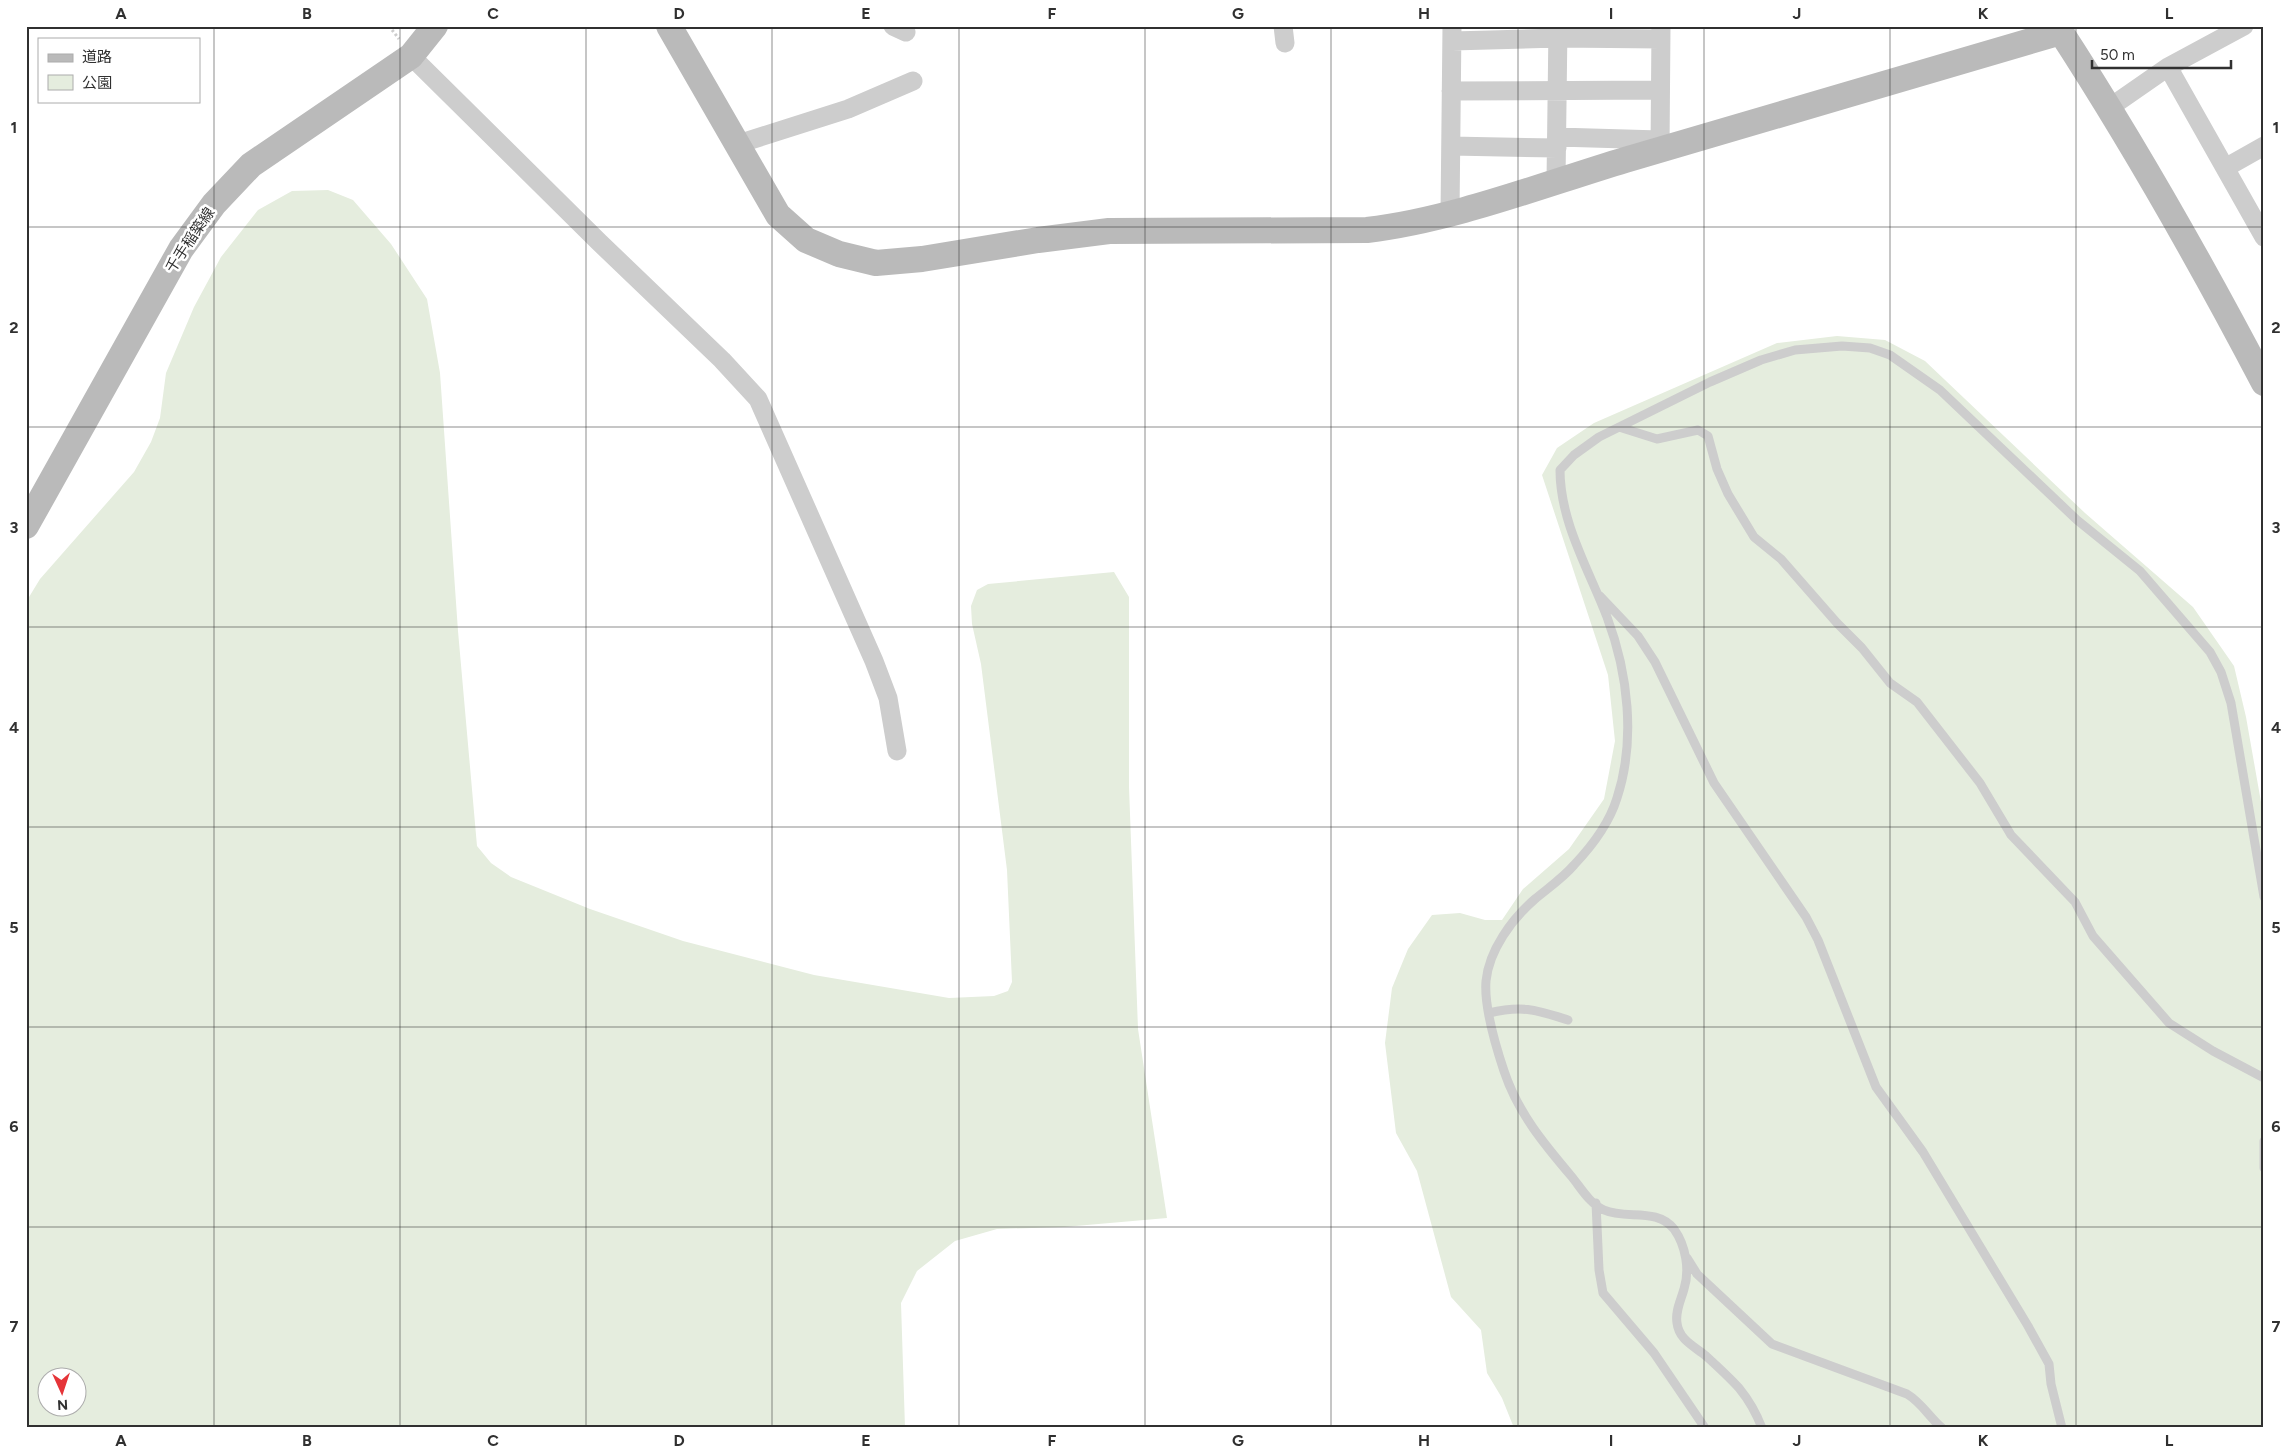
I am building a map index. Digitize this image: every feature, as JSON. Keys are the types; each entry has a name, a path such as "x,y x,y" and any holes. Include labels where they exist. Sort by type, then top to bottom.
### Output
{"street":[{"name":"千手稲築線","path":"26,526 181,249 214,204 251,165 411,56 435,26"},
{"path":"669,26 778,215 806,240 839,254 876,263 922,259 1038,240 1109,231 1367,230 1402,226 1450,214 1556,181 1660,145 2059,29 2109,108 2217,294 2264,382"},
{"path":"2109,108 2168,67 2244,26"},
{"path":"1556,181 1558,32"},
{"path":"1450,214 1452,34 1661,33 1660,145"},
{"path":"411,56 599,242 709,347 758,399 874,661 888,698 896,751"},
{"path":"2168,67 2264,237"},
{"path":"738,144 848,109 913,82"},
{"path":"1451,91 1660,90"},
{"path":"1451,146 1557,142 1660,145"},
{"path":"2225,168 2264,146"}],"lane":[{"path":"1942,1428 1932,1420 1920,1402 1907,1394 1772,1344 1697,1274 1686,1258 1681,1242 1673,1228 1665,1220 1648,1215 1604,1210 1596,1204 1560,1163 1526,1119 1515,1099 1504,1071 1489,1013 1486,984 1488,967 1502,937 1532,902 1573,868 1600,835 1617,799 1625,764 1628,714 1617,656 1608,618 1596,592 1563,501 1560,470 1574,454 1599,437 1710,382 1761,360 1795,350 1842,346 1870,348 1890,355 1940,390 2076,520 2140,571 2210,652 2221,672 2231,703 2264,897"},
{"path":"1618,427 1657,439 1698,430 1708,436 1717,469 1728,494 1754,537 1781,559 1837,623 1862,648 1890,683 1917,702 1980,783 2011,835 2075,902 2093,936 2169,1023 2213,1051 2264,1078"},
{"path":"1596,592 1638,636 1655,662 1714,783 1806,917 1818,940 1876,1087 1923,1152 2049,1364 2051,1384 2062,1428"},
{"path":"1489,1013 1514,1007 1535,1009 1568,1020"},
{"path":"2264,1141 2264,1168"},
{"path":"1596,1204 1599,1270 1603,1294 1654,1353 1705,1428"},
{"path":"1686,1258 1685,1287 1678,1307 1676,1322 1682,1337 1716,1365 1740,1390 1762,1428"}],"green space":[{"path":"328,190 353,200 391,244 427,299 440,373 458,631 477,846 491,863 511,877 590,909 683,941 814,975 949,998 994,996 1008,991 1012,982 1007,870 981,664 972,624 971,606 977,590 988,584 1114,572 1129,597 1129,787 1138,1029 1167,1218 1064,1227 997,1229 955,1241 917,1271 901,1303 905,1428 26,1428 26,602 40,579 134,472 151,442 160,418 166,373 194,307 221,257 258,210 292,191"},
{"path":"1837,336 1885,340 1925,361 2085,513 2193,607 2234,666 2246,717 2264,819 2264,1428 1514,1428 1502,1398 1487,1373 1481,1330 1451,1297 1417,1171 1396,1133 1385,1043 1392,988 1408,949 1432,915 1460,913 1485,920 1502,920 1523,889 1569,849 1604,799 1615,741 1608,675 1542,475 1557,448 1594,423 1777,343"}]}
